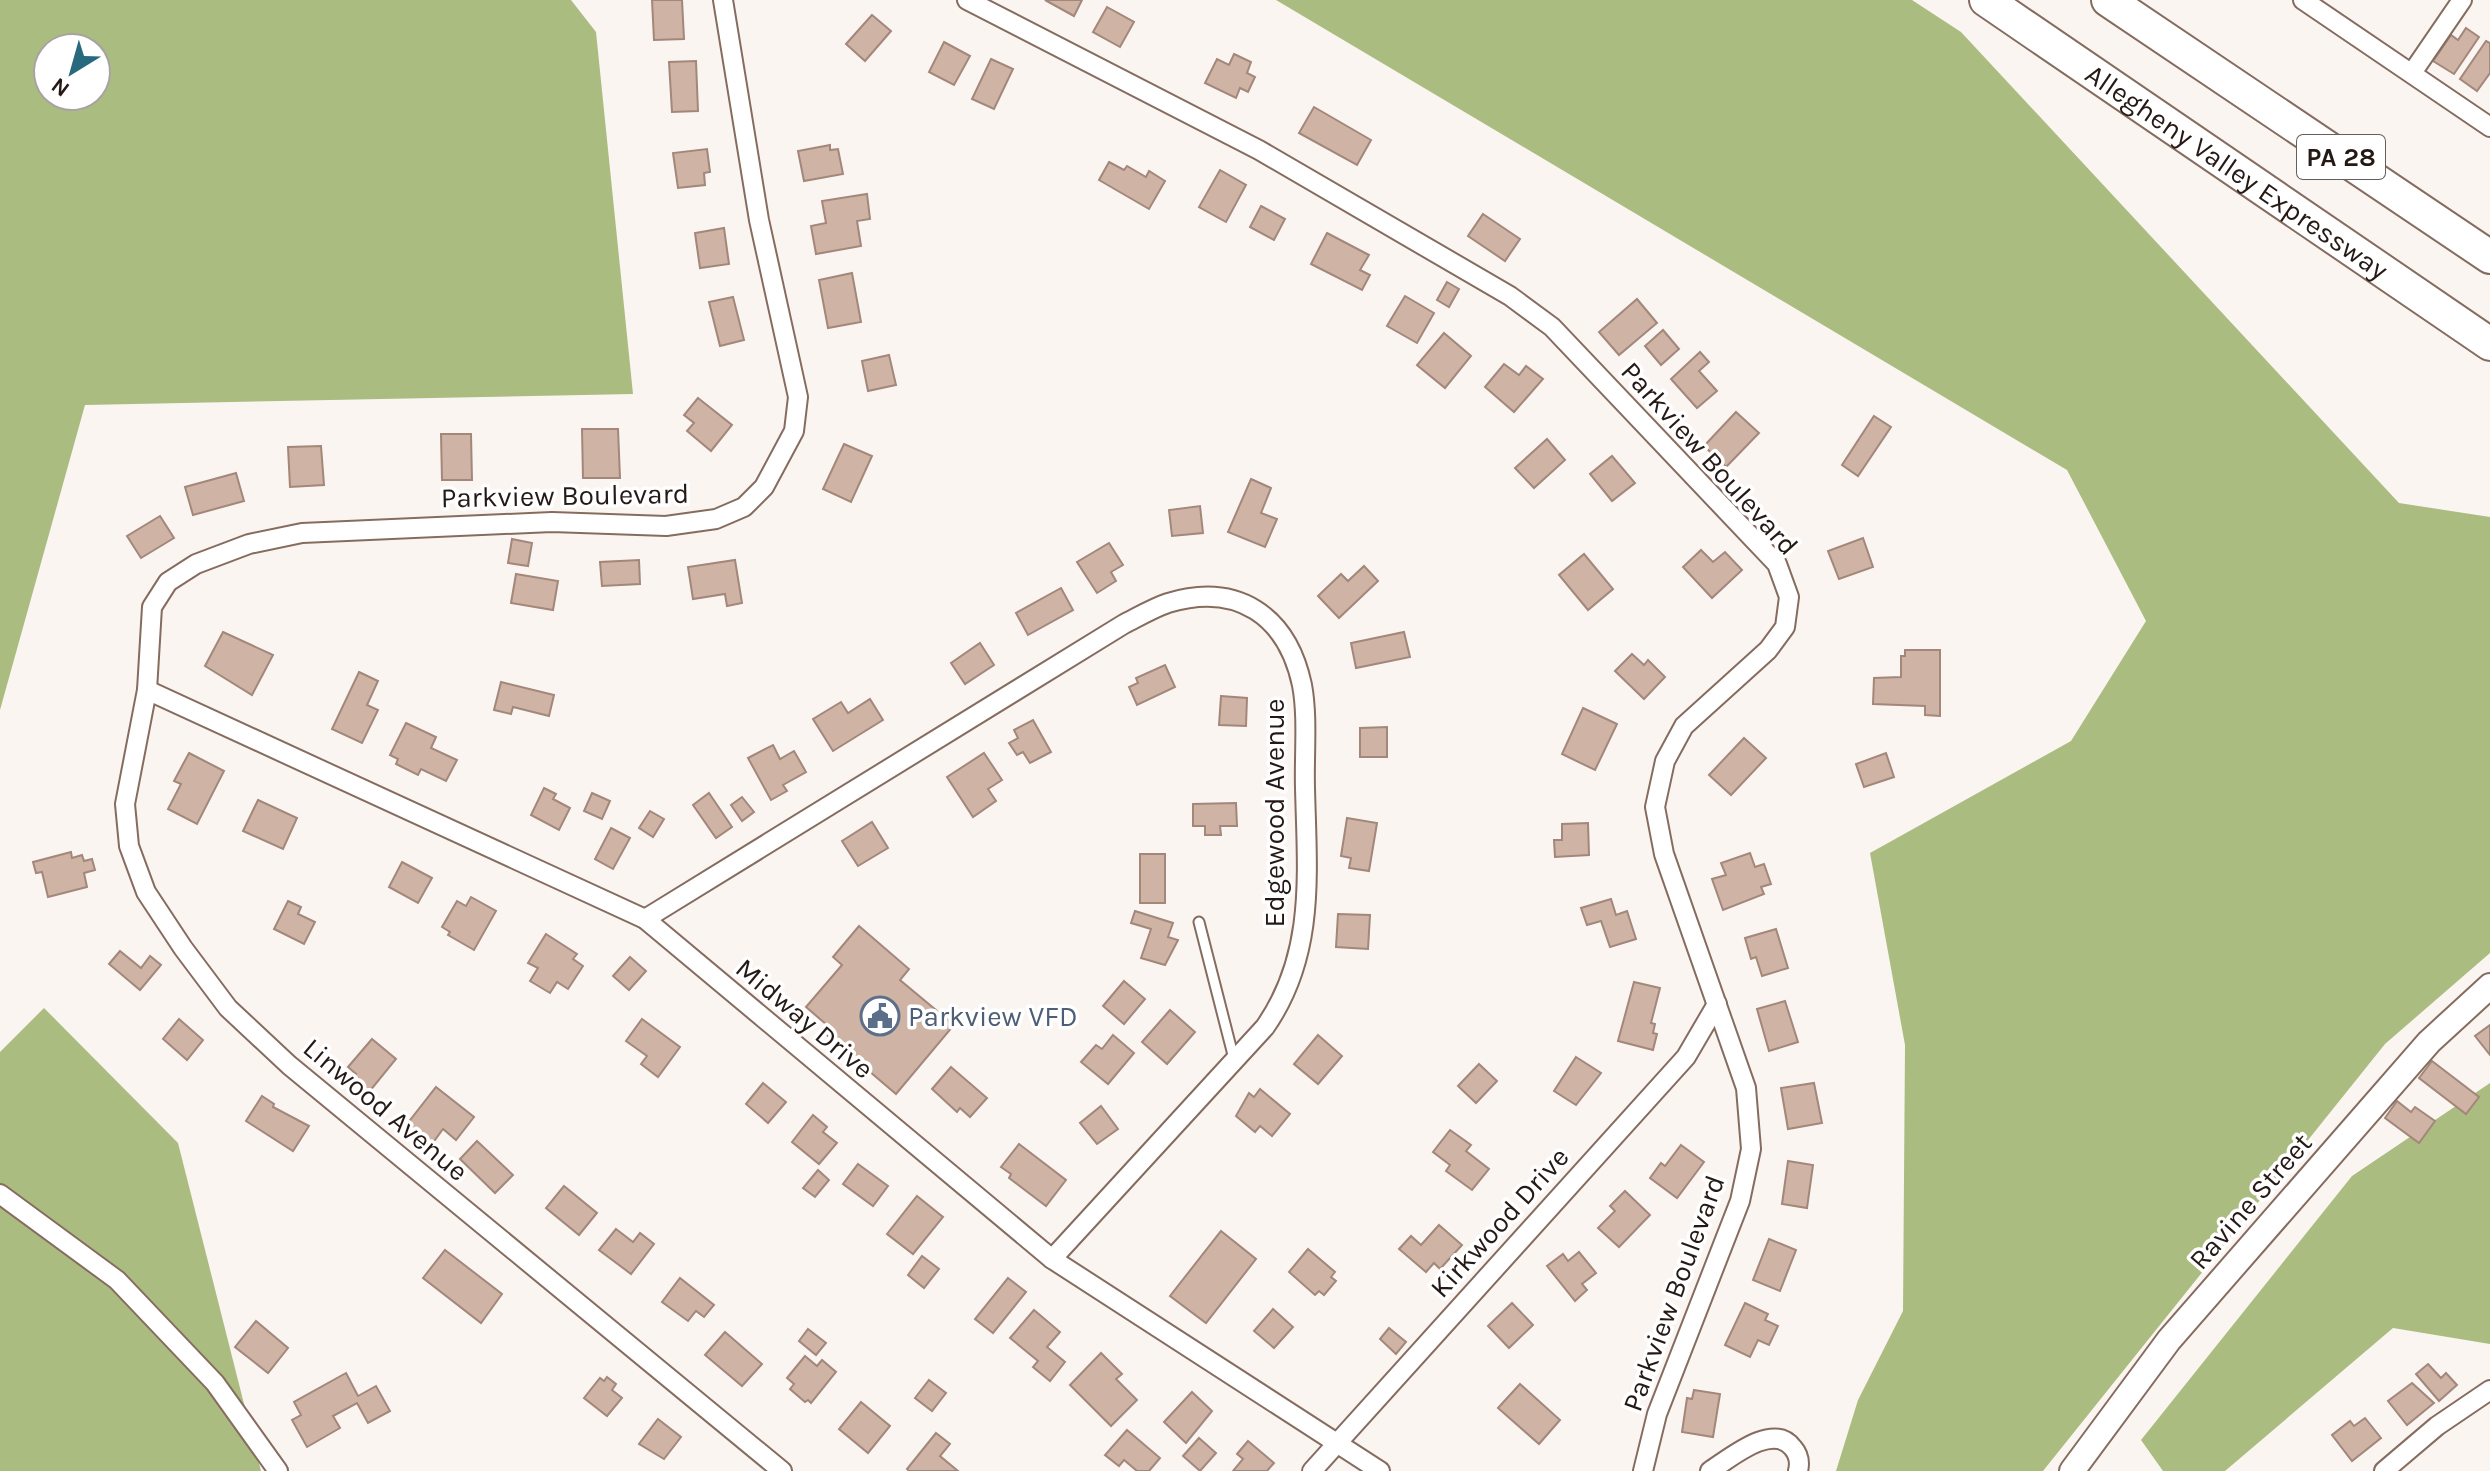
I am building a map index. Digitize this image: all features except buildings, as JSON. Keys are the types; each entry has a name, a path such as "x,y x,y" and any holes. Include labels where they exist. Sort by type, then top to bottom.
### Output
{"highway":[{"name":"Allegheny Valley Expressway","path":"1986,0 2490,344"},
{"name":"PA 28","path":"2108,0 2490,257"}],"street":[{"name":"Parkview Boulevard","path":"147,690 152,607 168,582 196,564 249,544 302,533 420,525 552,522 666,526 716,519 744,507 764,487 794,431 798,397 759,220 723,0"},
{"name":"Parkview Boulevard","path":"967,0 1259,150 1510,296 1552,327 1777,564 1789,597 1785,627 1768,650 1684,726 1665,761 1655,807 1664,854 1746,1088 1751,1149 1740,1201 1657,1414 1643,1471"},
{"path":"2303,0 2490,127"},
{"path":"2412,73 2462,0"},
{"name":"Edgewood Avenue","path":"645,919 1124,624 1167,603 1206,596 1236,599 1266,617 1289,643 1302,687 1306,855 1305,911 1299,958 1285,999 1234,1062 1052,1259"},
{"name":"Midway Drive","path":"147,690 645,919 1052,1259 1380,1471"},
{"name":"Linwood Avenue","path":"147,690 125,804 129,846 146,892 228,1008 289,1065 782,1471"},
{"name":"Ravine Street","path":"2072,1471 2169,1340 2429,1042 2490,986"},
{"name":"Kirkwood Drive","path":"1312,1471 1686,1057 1717,1004"},
{"path":"0,1194 117,1280 215,1383 278,1471"},
{"path":"2384,1471 2437,1426 2490,1390"},
{"path":"1710,1471 1761,1440 1778,1438 1792,1445 1800,1463 1798,1471"}],"lane":[{"path":"1199,922 1234,1062"}],"green space":[{"path":"0,0 571,0 596,32 633,394 85,405 0,710"},
{"path":"1276,0 1912,0 1961,32 2399,503 2490,517 2490,953 2385,1044 2043,1471 1836,1471 1858,1400 1903,1311 1905,1045 1870,853 2071,741 2146,621 2067,470"},
{"path":"44,1008 178,1143 261,1471 0,1471 0,1052"},
{"path":"2490,1083 2490,1344 2393,1328 2225,1471 2163,1471 2141,1440 2352,1176"}],"place":[{"name":"Parkview VFD","path":"880,1016"}]}
